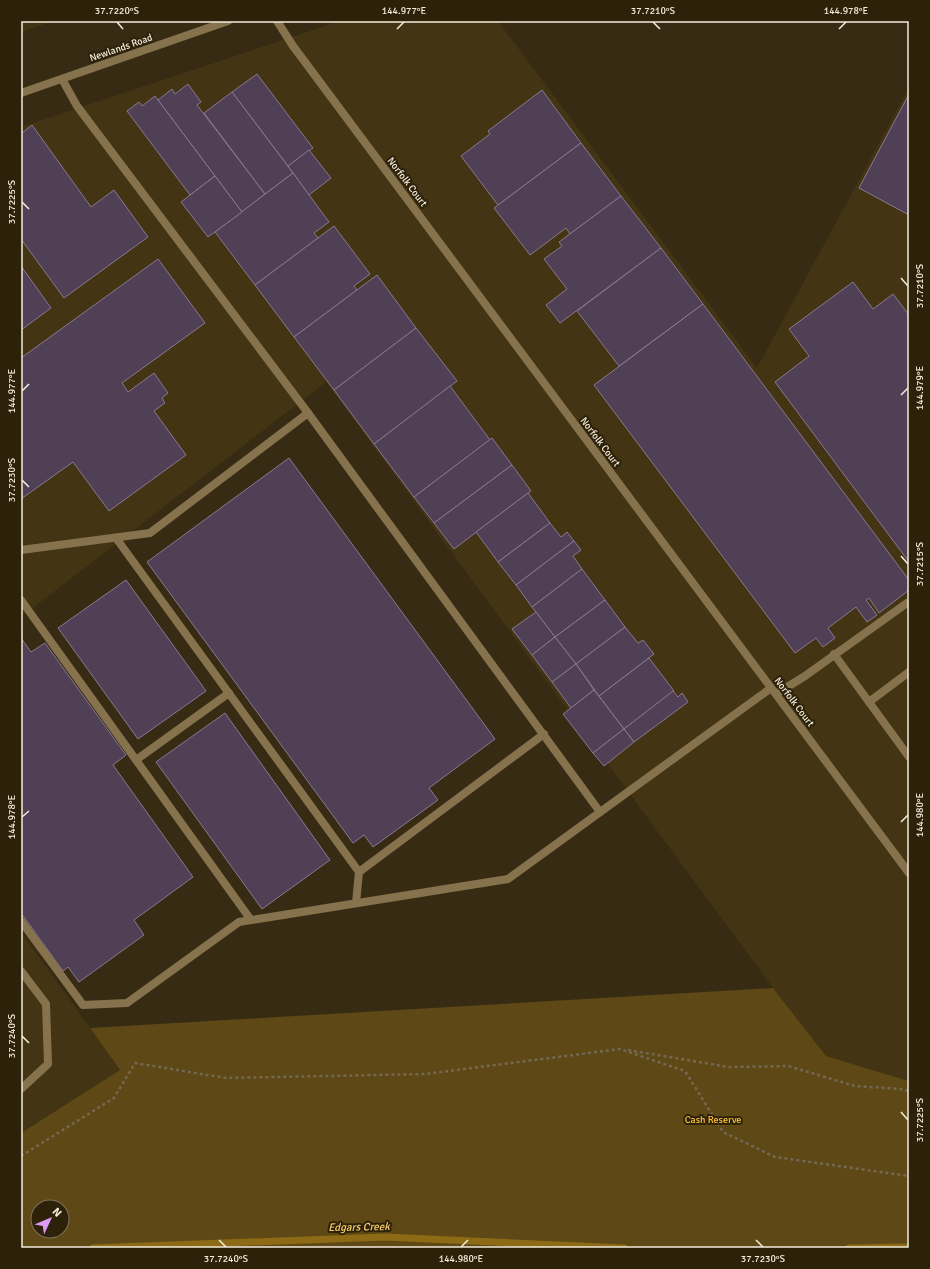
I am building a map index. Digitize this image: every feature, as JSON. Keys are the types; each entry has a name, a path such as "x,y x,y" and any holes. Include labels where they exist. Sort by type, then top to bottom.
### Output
{"street":[{"name":"Newlands Road","path":"21,93 228,21"},
{"name":"Norfolk Court","path":"277,21 298,52 909,873"},
{"path":"62,79 77,106 308,413 600,812"},
{"path":"21,550 150,533 308,413"},
{"path":"116,538 359,872 356,903"},
{"path":"21,600 251,920"},
{"path":"21,921 83,1005 127,1003 239,922 508,878 774,691 834,654 907,603"},
{"path":"834,654 909,757"},
{"path":"869,702 909,672"},
{"path":"136,760 229,693"},
{"path":"359,872 544,734"},
{"path":"21,971 46,1004 48,1064 21,1088"}],"path":[{"path":"21,1156 114,1098 135,1063 226,1078 425,1074 620,1049 729,1067 788,1066 855,1086 909,1091"},
{"path":"620,1049 685,1071 723,1132 775,1157 909,1176"}],"shaded area":[{"path":"21,21 54,21 21,32"},
{"path":"340,21 498,21 757,368 909,88 909,1081 826,1056 773,988 326,382 21,617 21,127"},
{"path":"21,932 120,1070 21,1133"}],"green space":[{"name":"Cash Reserve","path":"773,988 826,1056 909,1081 909,1248 21,1248 21,1133 120,1070 90,1028"}],"building":[{"path":"257,74 313,148 288,166 232,92"},
{"path":"188,84 201,102 197,105 265,194 242,212 158,100 172,89 175,94"},
{"path":"542,90 581,143 498,205 461,156 490,134 488,131"},
{"path":"232,92 293,173 265,194 204,113"},
{"path":"909,94 909,215 859,188"},
{"path":"155,96 215,176 190,195 127,111 139,102 142,106"},
{"path":"32,125 91,207 114,190 148,237 64,298 21,239 21,134"},
{"path":"581,143 621,196 570,234 566,228 530,255 494,208"},
{"path":"309,150 331,178 309,195 288,166"},
{"path":"293,173 329,222 314,233 318,238 255,285 215,232"},
{"path":"215,176 242,212 208,237 181,202"},
{"path":"621,196 661,248 560,323 546,305 567,289 544,259 562,246 559,242"},
{"path":"334,226 370,274 354,286 357,290 294,337 255,285"},
{"path":"661,248 703,304 619,366 577,311"},
{"path":"158,259 205,323 122,383 128,392 154,373 168,393 162,398 165,403 154,411 186,455 109,511 73,462 21,499 21,358"},
{"path":"21,266 51,308 21,330"},
{"path":"377,275 416,328 334,390 294,337"},
{"path":"853,282 873,309 893,294 909,315 909,562 775,382 809,356 789,329"},
{"path":"703,304 909,580 909,590 879,613 869,598 866,600 877,615 867,622 856,607 828,628 835,638 823,647 816,638 795,653 594,385"},
{"path":"416,328 457,381 374,444 334,390"},
{"path":"450,386 490,440 414,497 374,444"},
{"path":"492,438 512,465 434,523 414,497"},
{"path":"289,458 495,739 429,788 438,800 373,847 364,835 353,843 147,562"},
{"path":"512,465 531,491 454,549 434,523"},
{"path":"528,493 550,523 498,562 476,532"},
{"path":"550,523 561,537 567,532 574,541 516,585 498,562"},
{"path":"574,541 581,550 573,556 582,569 532,607 516,585"},
{"path":"582,569 605,600 555,637 532,607"},
{"path":"126,580 206,691 138,739 58,628"},
{"path":"605,600 625,627 576,664 555,637"},
{"path":"536,612 555,637 532,655 512,629"},
{"path":"625,627 638,643 643,640 654,654 599,696 576,664"},
{"path":"555,637 576,664 552,682 532,655"},
{"path":"21,638 31,652 45,643 126,755 113,765 193,877 134,920 144,935 79,982 68,967 63,971 21,913"},
{"path":"649,658 674,691 624,729 599,696"},
{"path":"576,664 594,690 571,708 552,682"},
{"path":"594,690 624,729 593,753 563,714"},
{"path":"673,691 678,697 682,693 688,702 634,742 624,729"},
{"path":"225,713 330,860 262,909 156,762"},
{"path":"624,729 634,742 604,766 593,753"}],"waterway":[{"name":"Edgars Creek","path":"93,1248 385,1237 624,1248"},
{"name":"Edgars Creek","path":"849,1248 909,1247"}]}
